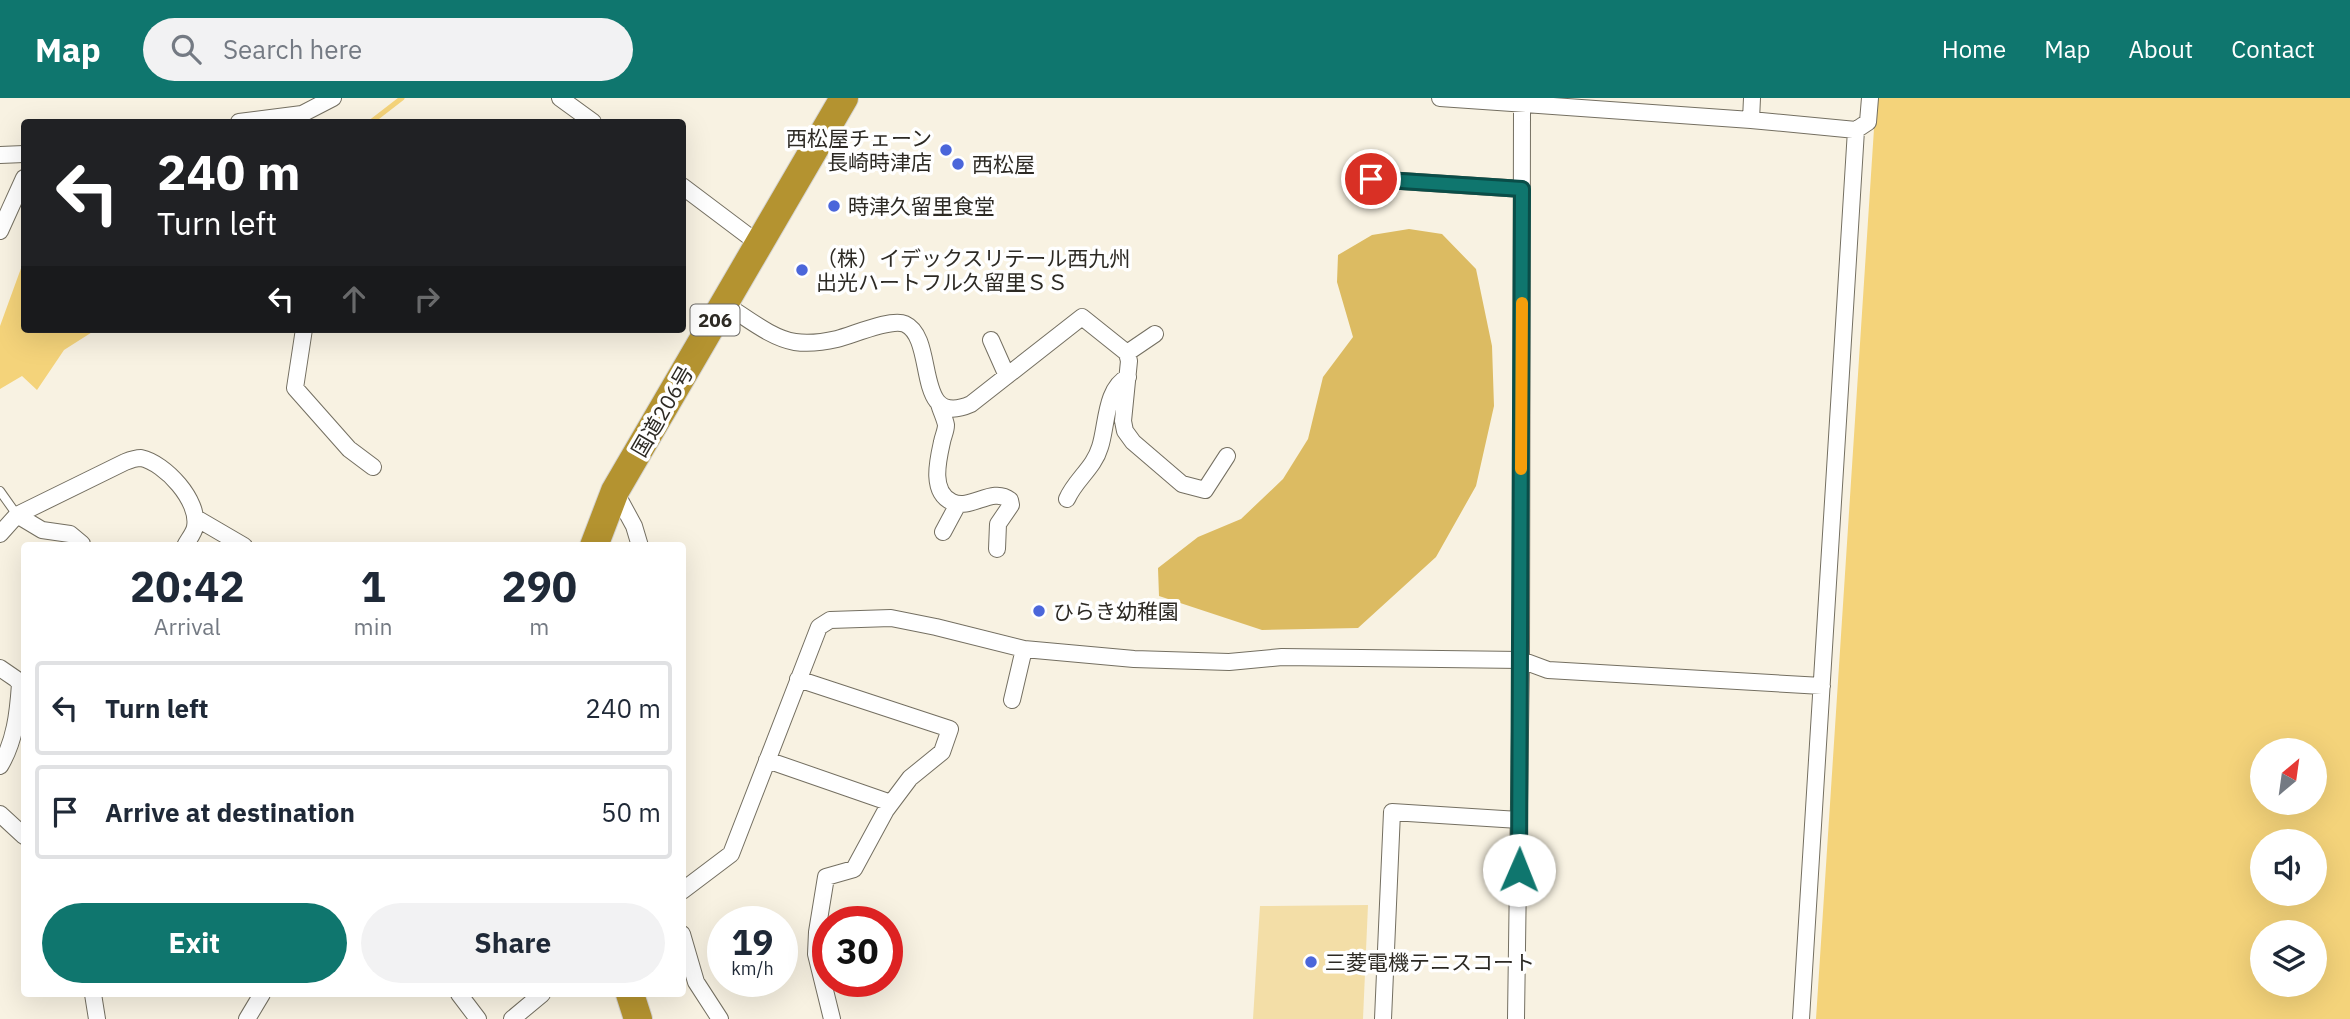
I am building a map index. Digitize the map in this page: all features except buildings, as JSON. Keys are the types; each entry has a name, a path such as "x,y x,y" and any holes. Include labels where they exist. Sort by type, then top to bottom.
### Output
{"highway":[{"name":"国道206号","path":"596,542 615,491 844,98"},
{"path":"631,997 638,1019"}],"street":[{"path":"263,119 302,114 333,98"},
{"path":"559,98 589,119"},
{"path":"1440,98 1522,104 1555,102 1644,106 1856,131 1868,122 1870,98"},
{"path":"1751,120 1752,98"},
{"path":"1516,1019 1520,820 1522,104"},
{"path":"1801,1019 1856,131"},
{"path":"0,155 21,154"},
{"path":"1371,179 1522,189"},
{"path":"0,231 21,185"},
{"path":"687,193 759,244"},
{"path":"724,304 779,337 797,342 817,342 889,324 905,324 916,334 933,395 939,404 946,427 937,481 940,492 949,501 958,504 995,495 1005,496 1010,500 1011,505 998,524 997,549"},
{"path":"939,404 958,410 971,404 1082,317 1127,352 1129,361 1124,421 1125,431 1133,442 1182,484 1205,490 1227,456"},
{"path":"303,333 295,388 349,449 373,467"},
{"path":"1127,352 1155,334"},
{"path":"991,340 1007,376"},
{"path":"1067,499 1072,486 1094,462 1115,389 1128,377"},
{"path":"0,534 17,515 125,462 139,458 173,478 194,506 195,529 187,542"},
{"path":"615,491 634,526 639,542"},
{"path":"943,532 958,504"},
{"path":"17,515 42,530 71,534 80,542"},
{"path":"196,518 237,542"},
{"path":"686,888 731,854 819,627 830,620 891,618 1024,649 1134,659 1229,662 1282,657 1521,660 1548,670 1822,686"},
{"path":"1012,700 1024,649"},
{"path":"0,668 20,684 10,750 0,766"},
{"path":"798,679 950,729 942,752 910,778 891,803 854,869 826,877 816,954 832,1019"},
{"path":"767,760 891,803"},
{"path":"1383,1019 1392,812 1520,820"},
{"path":"0,814 21,832"},
{"path":"686,949 695,982 720,1019"},
{"path":"93,997 97,1019"},
{"path":"247,1019 259,997"},
{"path":"461,997 478,1019"},
{"path":"512,1019 533,997"}],"lane":[{"path":"0,491 17,515"}],"shaded area":[{"path":"1876,98 2350,98 2350,1019 1816,1019"},
{"path":"1409,229 1442,234 1476,269 1492,346 1494,406 1476,486 1436,557 1358,628 1262,630 1159,596 1158,568 1198,537 1241,519 1283,479 1308,439 1323,377 1353,337 1337,282 1338,255 1372,235"},
{"path":"21,268 21,333 91,333 64,350 37,390 22,376 0,389 0,326"},
{"name":"三菱電機テニスコート","path":"1368,905 1363,1019 1253,1019 1260,906"}],"waterway":[{"path":"375,119 402,98"}],"slow traffic":[{"path":"1521,469 1522,303"}],"place":[{"name":"西松屋チェーン 長崎時津店","path":"946,150"},
{"name":"西松屋","path":"958,164"},
{"name":"時津久留里食堂","path":"834,206"},
{"name":"（株）イデックスリテール西九州 出光ハートフル久留里ＳＳ","path":"802,270"},
{"name":"ひらき幼稚園","path":"1039,611"},
{"name":"三菱電機テニスコート","path":"1311,962"}],"route":[{"path":"1371,179 1522,189 1519,870"}]}
